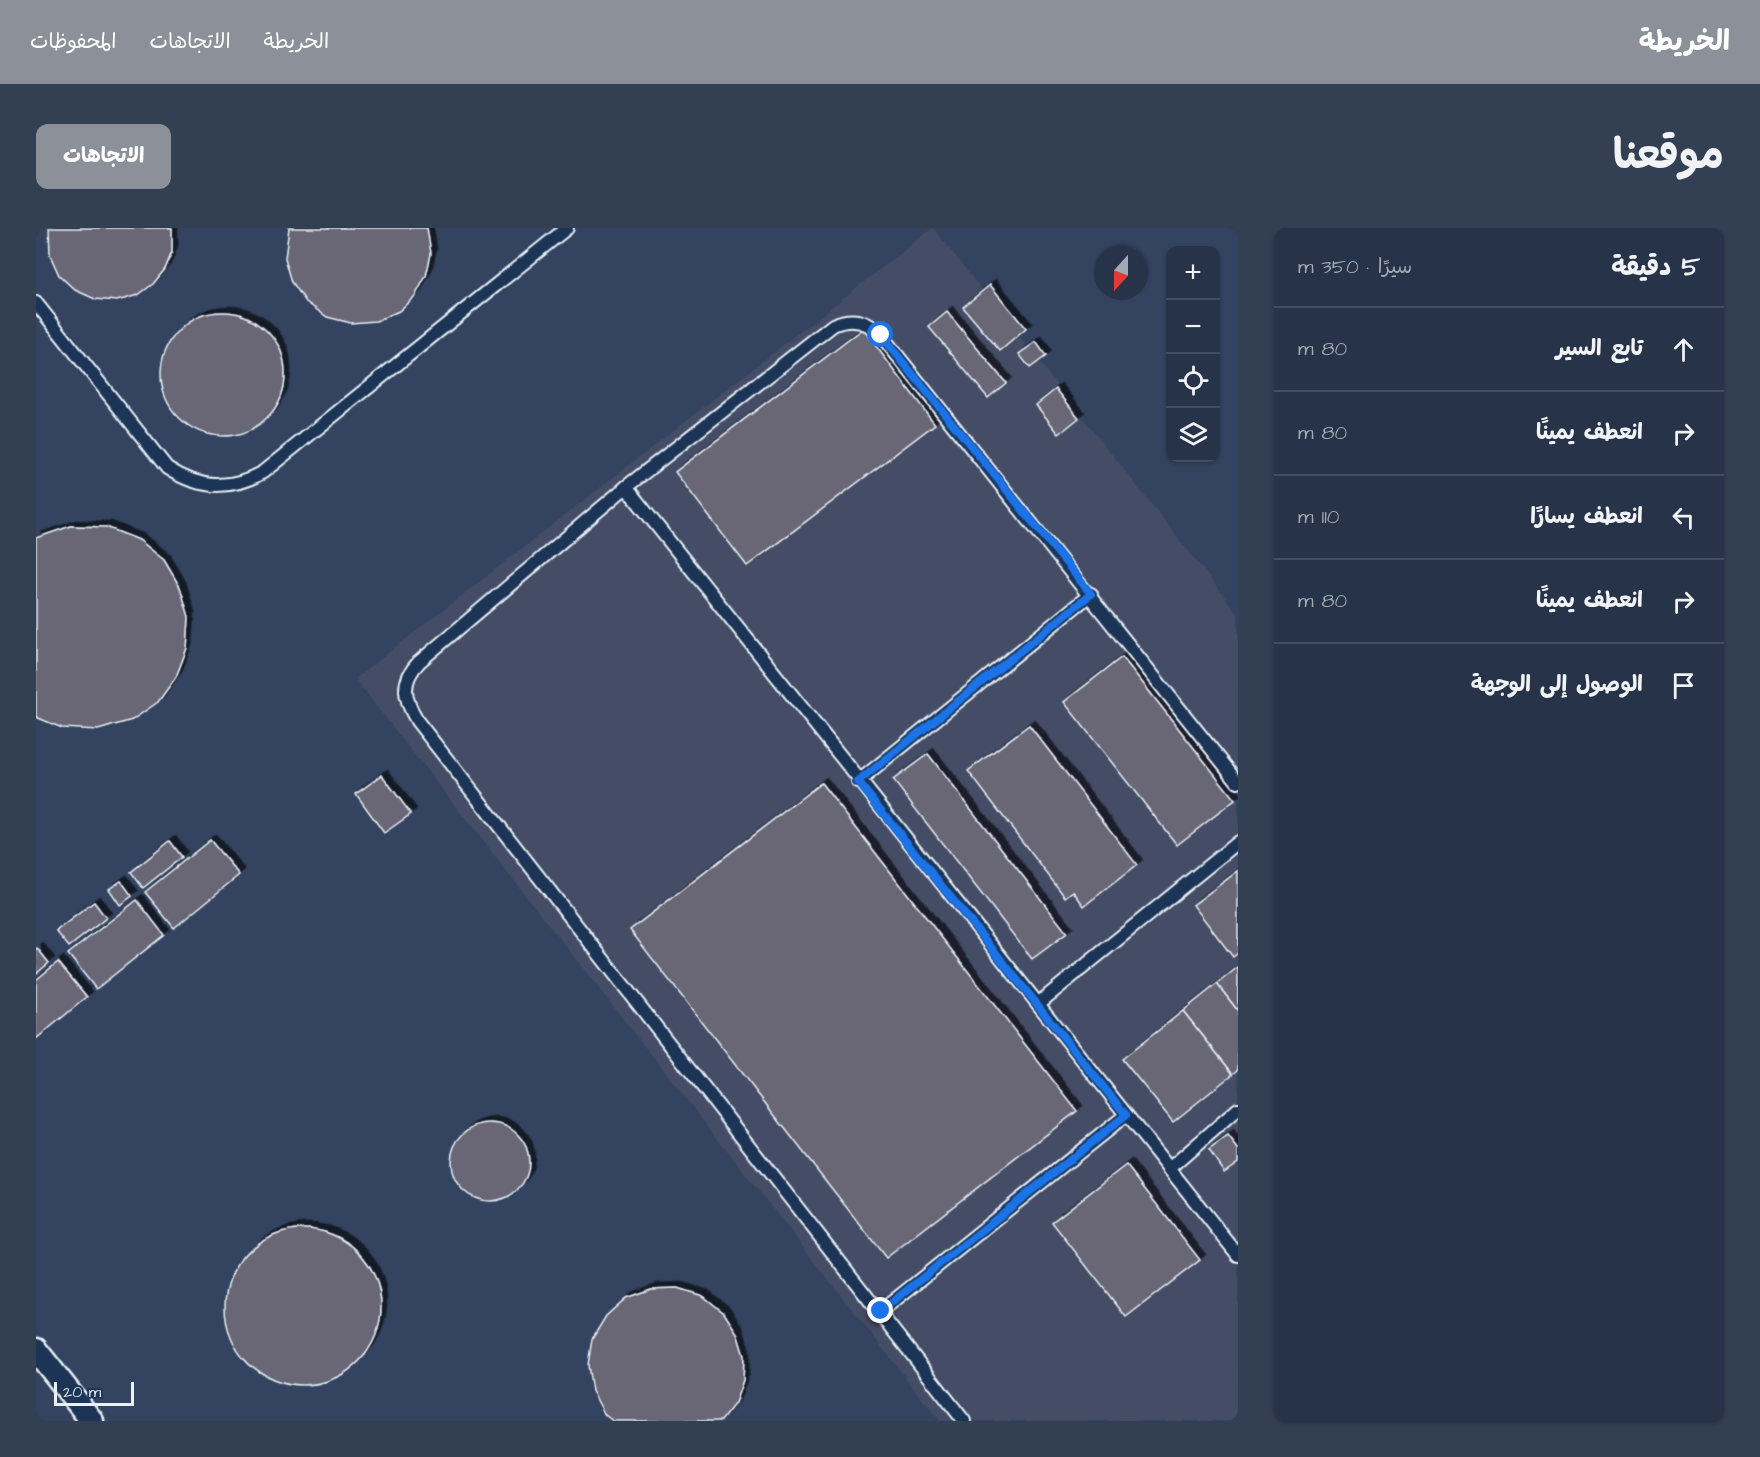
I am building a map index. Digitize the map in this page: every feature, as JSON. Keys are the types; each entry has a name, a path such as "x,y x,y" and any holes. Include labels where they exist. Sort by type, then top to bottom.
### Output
{"street":[{"path":"36,1350 92,1421"}],"lane":[{"path":"36,303 168,468 193,482 222,486 251,480 263,472 567,228"},
{"path":"964,1421 881,1311 417,721 406,701 407,680 419,662 626,487 833,325 859,321 867,323 881,335 1091,594 1238,782"},
{"path":"626,487 858,782 1039,1003 1238,1255"},
{"path":"858,782 1091,594"},
{"path":"1039,1003 1238,842"},
{"path":"1169,1169 1238,1109"},
{"path":"881,1311 1126,1115"}],"shaded area":[{"path":"933,228 1238,614 1238,1421 940,1421 355,679"}],"building":[{"path":"49,228 172,228 172,252 165,269 153,284 138,295 117,301 95,299 75,290 59,275 50,255"},
{"path":"289,228 427,228 431,254 426,276 415,296 399,311 376,321 351,323 327,317 306,302 292,282 285,258"},
{"path":"990,285 1026,329 1000,351 963,307"},
{"path":"223,312 247,317 267,330 280,350 285,374 280,398 267,418 247,431 223,436 199,431 179,418 166,398 161,374 166,350 179,330 199,317"},
{"path":"947,312 1006,383 988,398 929,327"},
{"path":"863,329 935,424 747,566 675,472"},
{"path":"1036,342 1046,356 1030,368 1019,354"},
{"path":"1056,389 1079,418 1059,434 1036,405"},
{"path":"71,526 106,527 139,540 164,560 180,587 189,617 187,648 176,677 158,702 132,720 98,730 62,728 36,717 36,538"},
{"path":"1122,657 1235,800 1177,845 1064,702"},
{"path":"1029,725 1137,865 1084,906 1073,891 1065,897 968,771"},
{"path":"928,754 1067,933 1032,959 893,780"},
{"path":"382,775 411,814 384,833 356,794"},
{"path":"821,783 1077,1111 886,1258 630,930"},
{"path":"210,840 239,875 174,928 145,892"},
{"path":"170,841 182,857 143,888 131,872"},
{"path":"1238,871 1238,953 1233,957 1193,905"},
{"path":"121,881 132,896 120,905 109,889"},
{"path":"137,900 164,935 96,989 68,954"},
{"path":"94,902 106,918 69,947 56,931"},
{"path":"36,949 49,963 36,974"},
{"path":"58,962 87,997 36,1039 36,980"},
{"path":"1238,967 1238,1011 1217,984"},
{"path":"1217,984 1238,1011 1238,1070 1233,1074 1183,1011"},
{"path":"1183,1011 1233,1074 1173,1122 1122,1059"},
{"path":"490,1123 505,1126 522,1140 529,1162 526,1177 512,1194 490,1201 475,1198 458,1184 451,1162 454,1147 468,1130"},
{"path":"1228,1136 1238,1149 1238,1162 1224,1172 1209,1150"},
{"path":"1126,1165 1200,1260 1126,1317 1052,1222"},
{"path":"303,1229 333,1235 358,1252 375,1277 381,1307 375,1337 358,1362 333,1379 303,1385 273,1379 248,1362 231,1337 225,1307 231,1277 248,1252 273,1235"},
{"path":"677,1288 703,1296 724,1313 737,1333 744,1356 743,1380 735,1403 721,1421 613,1421 605,1415 592,1391 588,1365 592,1339 606,1316 626,1298 651,1289"}],"route":[{"path":"881,335 1091,594 858,782 1039,1003 1126,1115 881,1311"}]}
